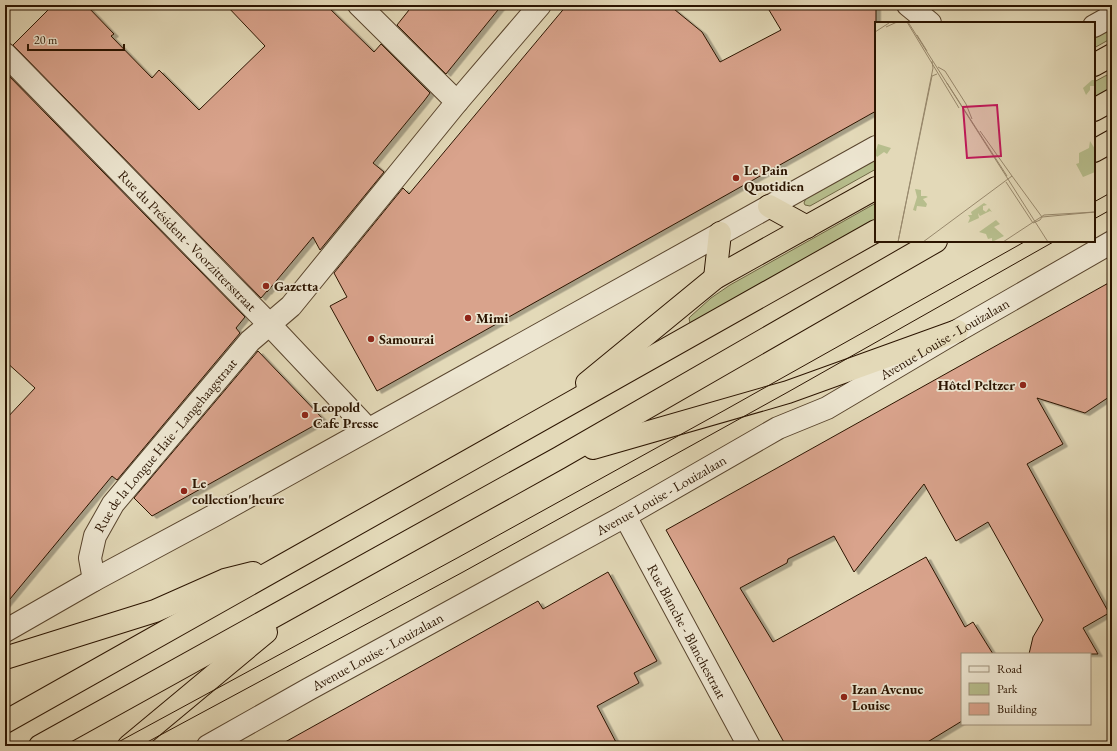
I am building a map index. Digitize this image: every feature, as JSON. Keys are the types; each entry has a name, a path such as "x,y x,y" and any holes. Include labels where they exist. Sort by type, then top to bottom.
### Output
{"highway":[{"path":"1095,64 1112,55"},
{"path":"1095,109 1112,100"},
{"path":"1095,150 1112,141"},
{"path":"542,420 715,278 875,189"},
{"path":"769,206 807,226"},
{"path":"5,722 875,232"},
{"path":"715,278 720,233"},
{"path":"40,746 559,458 934,242"},
{"path":"559,458 788,392 957,331"},
{"path":"5,658 155,611 225,580 280,566"},
{"path":"129,746 305,599"}],"street":[{"path":"359,5 457,102"},
{"name":"Rue de la Longue Haie - Langehaagstraat","path":"94,580 90,558 95,536 113,504 250,341 291,306 457,102 540,5"},
{"path":"908,5 929,22"},
{"path":"1095,25 1112,16"},
{"name":"Rue du Président - Voorzittersstraat","path":"5,54 269,324 368,429"},
{"path":"5,631 94,580 215,515 875,148"},
{"name":"Avenue Louise - Louizalaan","path":"208,746 625,516 778,428 827,408 1112,242"},
{"name":"Rue Blanche - Blanchestraat","path":"625,516 748,746"}],"green space":[{"path":"1112,27 1112,38 1095,47 1095,36"},
{"path":"1112,73 1112,92 1095,101 1095,81"},
{"path":"875,160 875,170 810,206 805,205 804,203 806,198"},
{"path":"875,204 875,225 693,324 690,323 689,318 691,316 711,298 730,285"}],"building":[{"path":"53,5 86,5 114,34 111,36 152,78 159,70 199,110 265,46 226,5 326,5 374,52 381,44 430,93 373,163 384,172 320,250 313,237 261,298 13,45"},
{"path":"413,5 502,5 446,74 397,25"},
{"path":"567,5 669,5 702,32 720,62 781,30 766,5 876,5 875,112 377,391 330,306 347,297 334,273 403,188 409,194"},
{"path":"5,72 245,317 236,328 240,333 117,480 112,476 5,605 5,420 35,388 5,361"},
{"path":"1112,281 1112,395 1085,413 1037,398 1063,444 1027,464 1109,613 1083,628 1098,654 1029,653 1033,637 1043,620 988,522 956,541 924,484 854,572 834,536 788,559 787,563 740,588 773,642 926,557 965,627 973,622 992,653 961,653 961,722 921,746 786,746 666,530"},
{"path":"258,351 324,420 152,516 134,498"},
{"path":"608,572 657,661 634,673 639,683 597,706 618,746 278,746 538,601 543,609"}],"tram line":[{"path":"1095,201 1112,192"},
{"path":"1095,218 1112,209"},
{"path":"111,746 459,557 1024,242"},
{"path":"140,746 463,572 788,392 1053,242"}],"place":[{"name":"Le Pain Quotidien","path":"736,178"},
{"name":"Gazetta","path":"266,286"},
{"name":"Mimi","path":"468,318"},
{"name":"Samourai","path":"371,339"},
{"name":"Hôtel Peltzer","path":"1023,385"},
{"name":"Leopold Cafe Presse","path":"305,415"},
{"name":"Le collection'heure","path":"184,491"},
{"name":"Izan Avenue Louise","path":"844,697"}]}
